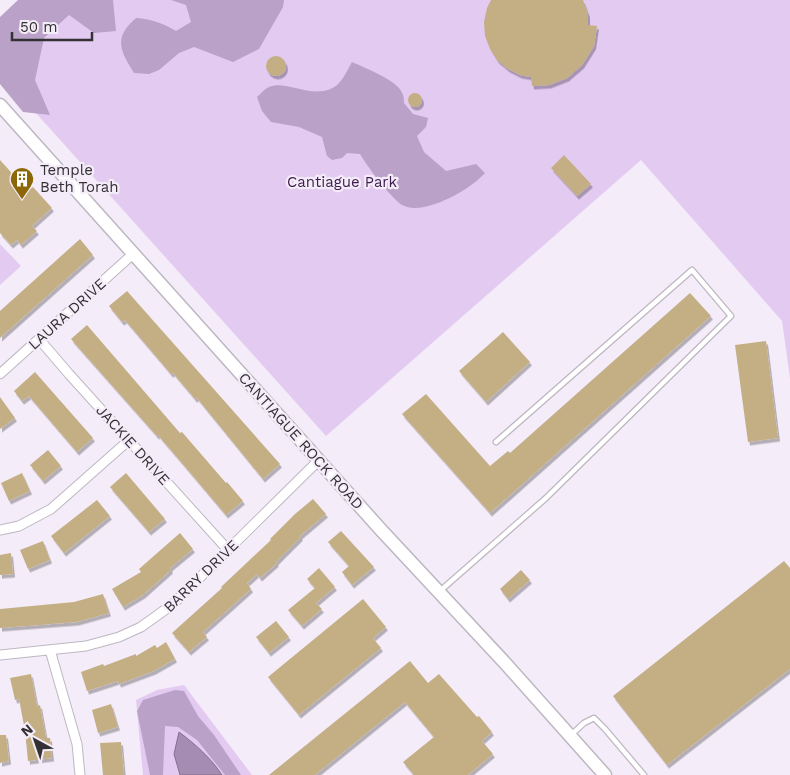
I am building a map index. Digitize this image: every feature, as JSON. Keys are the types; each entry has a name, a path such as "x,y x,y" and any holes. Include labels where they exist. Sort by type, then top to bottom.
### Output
{"main road":[{"name":"CANTIAGUE ROCK ROAD","path":"0,106 319,460 506,663 605,775"}],"street":[{"name":"LAURA DRIVE","path":"0,374 134,254"},
{"name":"JACKIE DRIVE","path":"39,339 128,441 228,550"},
{"path":"0,530 19,526 51,509 128,441"},
{"name":"BARRY DRIVE","path":"0,655 86,646 105,642 141,627 173,604 319,460"},
{"path":"50,650 77,744 80,775"}],"lane":[{"path":"439,592 546,498 731,316 692,270 496,442"},
{"path":"570,736 584,723 594,718 606,729 644,775"}],"green space":[{"name":"Cantiague Park","path":"39,0 790,0 790,378 782,321 641,160 326,436 0,73 0,42"},
{"path":"0,244 21,266 0,285"},
{"path":"184,685 252,775 143,775 136,700 157,690"}],"shaded area":[{"path":"18,0 113,0 116,31 94,33 69,15 44,38 35,80 50,115 23,112 0,84 0,17"},
{"path":"171,0 284,0 283,7 259,49 233,62 194,47 179,53 159,70 149,74 134,73 125,58 121,44 124,32 136,18 157,22 176,31 191,22 186,5"},
{"path":"352,62 381,75 396,85 403,95 404,103 413,114 428,118 426,127 417,136 424,152 446,171 476,164 485,173 469,186 446,200 411,208 402,205 392,196 360,154 347,153 342,158 332,160 327,156 322,137 299,127 271,122 262,111 257,97 267,88 276,85 311,91 329,90 339,83"},
{"path":"175,690 184,691 198,716 214,735 241,775 225,775 197,740 178,727 165,726 163,775 150,775 137,711 143,700"},
{"path":"179,732 213,763 222,775 180,775 174,754"}],"building":[{"path":"491,0 583,0 588,14 588,25 597,26 594,46 582,65 567,78 549,85 532,86 531,77 520,75 508,69 497,60 490,49 485,36 484,22"},
{"path":"276,56 283,59 286,66 283,73 276,76 269,73 266,66 269,59"},
{"path":"415,93 420,95 422,100 420,105 415,107 410,105 408,100 410,95"},
{"path":"564,155 591,184 577,196 551,168"},
{"name":"Temple Beth Torah","path":"0,160 28,191 33,187 52,208 32,226 37,231 21,245 17,240 11,245 0,233"},
{"path":"80,239 93,255 0,338 0,311"},
{"path":"127,291 280,464 263,479 197,398 195,399 173,373 171,374 125,320 122,322 109,306"},
{"path":"690,293 711,316 490,513 402,414 426,394 490,466 508,451 510,453"},
{"path":"87,325 180,433 182,432 243,501 226,515 158,435 71,339"},
{"path":"503,332 530,362 486,402 459,371"},
{"path":"766,341 778,438 748,442 735,345"},
{"path":"35,372 93,438 77,452 29,396 22,401 14,391"},
{"path":"0,397 15,418 0,429"},
{"path":"48,450 61,466 43,481 30,465"},
{"path":"22,473 30,491 9,501 1,483"},
{"path":"126,473 165,519 149,532 110,487"},
{"path":"313,499 326,514 300,536 277,563 260,578 257,574 247,583 251,589 203,632 207,637 189,652 172,633 222,588 295,514"},
{"path":"97,500 110,516 64,553 51,536"},
{"path":"341,531 374,567 352,585 342,572 349,566 328,542"},
{"path":"180,533 193,549 170,568 171,570 143,595 123,607 112,589 141,572 139,569"},
{"path":"43,541 50,560 28,569 20,550"},
{"path":"11,553 13,574 0,575 0,555"},
{"path":"784,561 790,568 790,669 667,765 613,696"},
{"path":"319,568 335,587 316,603 322,609 302,626 288,610 315,588 307,579"},
{"path":"521,570 530,580 508,599 500,589"},
{"path":"103,594 109,613 77,622 0,628 0,609 74,602"},
{"path":"363,599 386,627 373,638 381,648 299,715 268,677"},
{"path":"276,621 289,637 269,653 256,637"},
{"path":"166,642 175,659 154,671 119,684 118,681 87,691 81,672 136,654 136,656 155,645 157,648"},
{"path":"410,661 428,683 439,674 492,732 482,741 493,754 468,775 414,775 403,762 434,737 405,702 315,775 269,775"},
{"path":"31,674 37,706 40,705 46,738 50,738 52,758 28,761 19,699 15,700 10,678"},
{"path":"111,704 118,727 98,733 92,710"},
{"path":"0,735 6,735 9,761 0,763"},
{"path":"121,742 124,775 103,775 100,743"}],"place":[{"name":"Temple Beth Torah","path":"22,200"}]}
